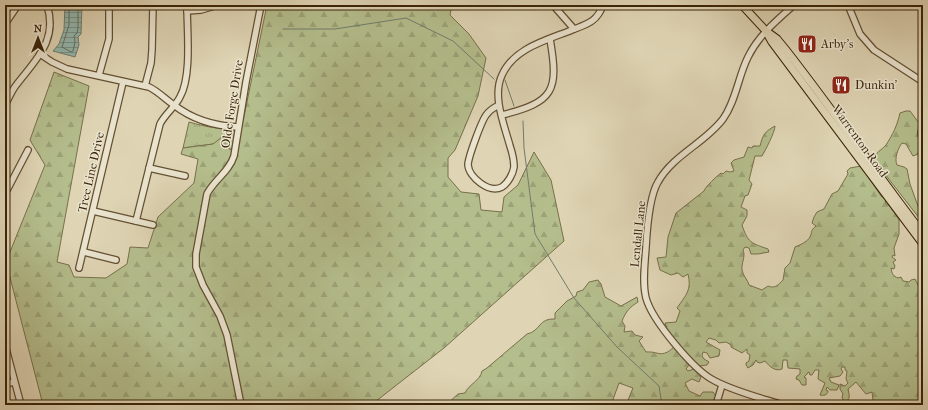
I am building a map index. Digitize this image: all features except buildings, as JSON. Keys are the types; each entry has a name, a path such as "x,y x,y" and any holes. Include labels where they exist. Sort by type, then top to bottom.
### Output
{"main road":[{"name":"Warrenton Road","path":"742,5 766,31 772,42 923,244"},
{"name":"Warrenton Road","path":"766,31 777,39 796,62 888,189 923,234"}],"street":[{"path":"5,24 18,5"},
{"path":"6,102 16,85 33,66 48,37 51,24 47,5"},
{"path":"100,76 109,39 109,5"},
{"path":"145,86 151,63 153,5"},
{"path":"136,221 156,134 164,117 180,99 184,90 187,76 187,8 201,10 218,5"},
{"name":"Olde Forge Drive","path":"241,405 227,335 220,316 199,276 196,261 198,236 207,194 212,186 226,171 232,161 262,5"},
{"path":"553,5 574,29"},
{"path":"499,105 487,113 468,162 469,169 484,186 495,189 505,184 512,175 514,161 499,105 498,86 507,66 519,54 527,49 591,22 600,13 603,5"},
{"name":"Lendall Lane","path":"783,405 722,385 707,376 689,361 672,340 650,307 647,300 644,282 647,231 653,195 658,182 670,166 722,120 731,106 748,57 756,43 766,31 794,5"},
{"path":"848,5 860,34 874,50 923,82"},
{"path":"502,115 536,104 549,92 554,75 554,63 550,39"},
{"path":"40,54 67,69 145,86 157,91 174,105 204,122 238,127"},
{"name":"Tree Line Drive","path":"79,268 123,82"},
{"path":"923,124 921,133 923,143"},
{"path":"5,194 28,150"},
{"path":"149,168 185,176"},
{"path":"93,210 153,225"},
{"path":"84,252 116,260"},
{"path":"5,345 21,404"},
{"path":"5,384 14,382"},
{"path":"716,405 722,385"}],"green space":[{"path":"267,5 452,5 450,15 469,34 486,58 478,96 455,150 448,158 448,177 461,192 479,194 481,210 502,212 504,197 518,185 534,152 551,180 564,241 444,348 371,405 23,405 42,401 6,262 45,165 30,140 54,72 89,86 57,262 69,265 74,277 106,278 127,264 130,247 148,248 158,217 194,183 198,159 181,154 183,148 213,144 222,137 230,138 229,149 237,150"},
{"path":"910,111 919,123 918,134 920,146 918,154 913,156 906,144 902,143 897,154 896,163 897,165 907,169 910,184 919,209 923,212 923,223 874,160 876,155 886,145 891,137 900,113"},
{"path":"189,122 215,128 241,129 237,150 229,149 219,141 213,144 183,148"},
{"path":"775,126 772,137 762,156 755,156 749,180 752,184 741,207 747,210 747,216 742,225 746,236 751,242 768,249 769,252 751,254 749,248 745,247 743,250 743,274 749,285 762,290 768,286 776,286 783,280 785,268 790,263 795,247 810,237 816,226 812,223 817,212 824,209 832,194 838,191 848,174 847,171 850,168 861,166 881,196 885,199 886,204 890,206 899,220 899,234 894,248 895,256 893,255 892,257 896,260 893,262 895,266 894,269 891,268 892,273 898,278 901,277 903,281 909,282 915,279 923,292 923,405 880,404 873,400 872,392 866,394 856,382 848,389 849,397 846,402 844,402 840,384 845,386 848,383 846,379 847,371 845,370 845,367 842,367 841,369 843,372 840,376 829,378 831,382 839,385 837,390 830,390 827,387 827,393 820,395 825,383 818,379 819,370 815,370 812,375 810,375 809,372 804,377 806,378 806,385 802,385 799,380 796,379 800,374 800,369 788,368 787,360 783,360 782,369 779,370 772,368 765,361 760,363 756,360 753,365 748,368 746,363 749,361 750,355 747,353 747,349 742,353 731,347 731,345 726,342 719,343 716,340 709,338 706,342 720,350 719,356 710,358 707,353 703,352 702,356 709,362 707,365 699,366 689,358 670,334 665,323 676,322 680,311 677,308 689,288 688,274 683,277 678,273 671,275 660,270 657,258 666,257 668,237 676,213 704,191 721,173 723,174 726,171 734,171 731,163 734,160 744,157 748,147 752,148 753,146 760,146 764,134"},
{"path":"598,280 601,284 605,297 621,306 637,297 638,302 628,310 622,321 625,326 624,332 632,331 635,335 643,337 639,341 646,352 663,354 670,351 674,347 689,365 686,369 688,371 694,369 701,377 699,382 692,379 685,383 689,391 700,396 703,392 713,392 716,396 712,402 708,405 706,403 705,405 626,405 633,388 619,383 611,405 446,405 458,394 465,393 479,377 482,371 527,334 535,330 545,320 555,319 555,313 567,301 576,296 577,292 583,290 589,282"}],"water":[{"path":"65,5 82,5 81,34 78,37 79,45 75,57 53,51 59,44 64,30"}],"waterway":[{"path":"283,29 335,29 406,18 453,41 494,79"},
{"path":"505,80 514,106"},
{"path":"523,121 524,148 535,234 574,298 617,347 659,386 662,405"}],"place":[{"name":"Arby's","path":"807,44"},
{"name":"Dunkin'","path":"841,85"}]}
